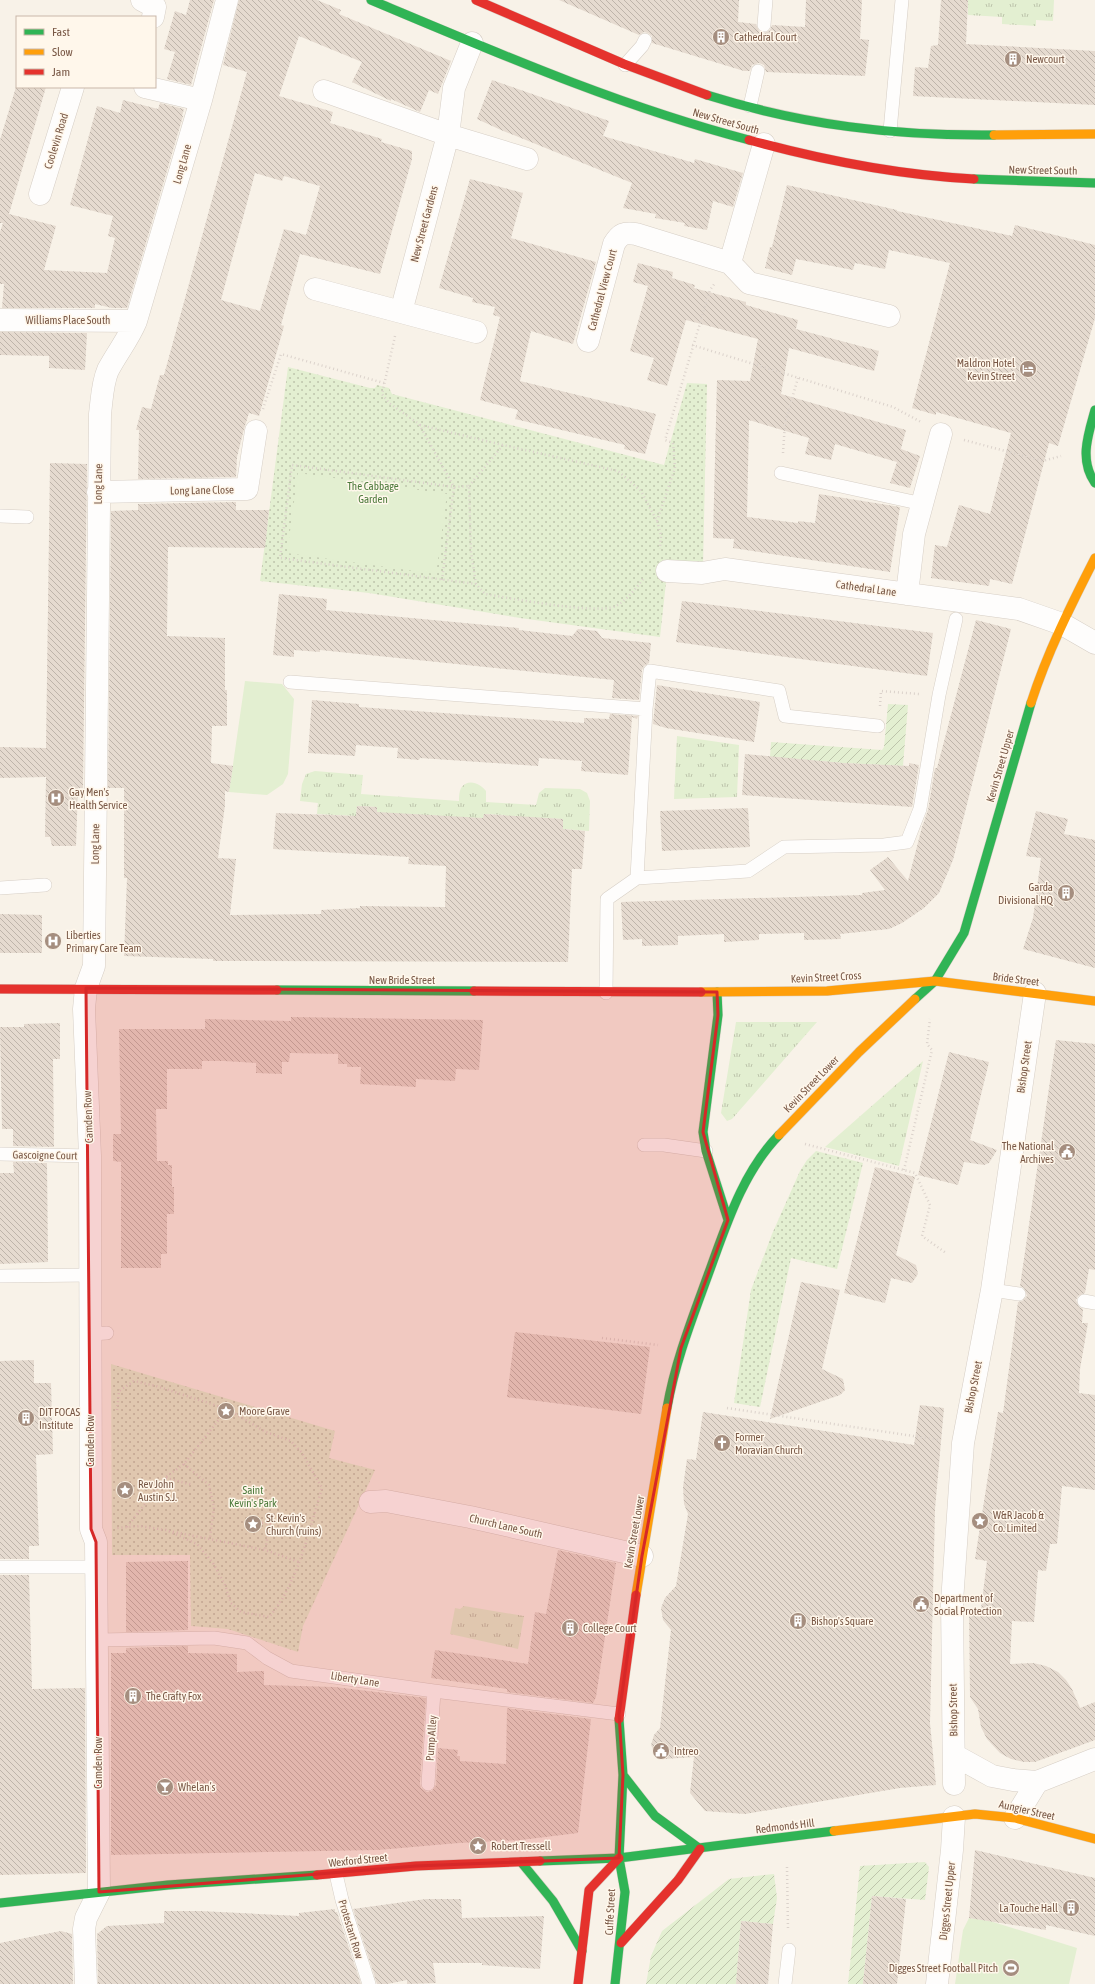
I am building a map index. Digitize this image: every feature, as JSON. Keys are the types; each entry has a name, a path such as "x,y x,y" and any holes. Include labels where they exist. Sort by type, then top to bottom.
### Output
{"main road":[{"name":"New Street South","path":"371,0 472,43 658,114 764,144 825,158 928,175 979,180 1095,183"},
{"name":"New Street South","path":"476,0 504,5 625,64 712,96 790,116 845,127 925,134 1095,134"},
{"path":"1095,410 1085,450 1089,476 1095,484"},
{"name":"Kevin Street Upper","path":"935,981 964,933 1015,753 1038,681 1062,624 1095,558"},
{"name":"Kevin Street Cross","path":"717,992 827,990 935,981"},
{"name":"Bride Street","path":"935,981 1095,1001"},
{"name":"Kevin Street Lower","path":"618,1858 623,1775 619,1714 642,1556 668,1405 681,1348 728,1220 748,1176 776,1138 859,1052 935,981"},
{"name":"New Bride Street","path":"0,989 86,988 717,992"},
{"path":"717,992 718,1015 703,1132 706,1151 728,1220"},
{"path":"621,1943 678,1880 700,1849 655,1816 623,1775"},
{"name":"Aungier Street","path":"954,1817 975,1814 1015,1818 1095,1839"},
{"name":"Redmonds Hill","path":"618,1858 954,1817"},
{"name":"Wexford Street","path":"0,1903 168,1885 336,1874 416,1866 618,1858"},
{"name":"Cuffe Street","path":"615,1984 621,1943 625,1892 618,1858"},
{"name":"Cuffe Street","path":"578,1984 589,1890 618,1858"},
{"path":"520,1862 553,1901 582,1951"}],"street":[{"path":"142,0 155,7 153,16"},
{"name":"Long Lane","path":"86,988 94,971 98,492 103,387 108,370 128,339 136,321 201,100 227,0"},
{"name":"New Street Gardens","path":"401,312 448,135 454,88 472,43"},
{"name":"Coolevin Road","path":"40,194 73,88"},
{"path":"149,88 201,100"},
{"path":"324,91 448,135 527,159"},
{"path":"764,144 730,263 748,283 889,316"},
{"name":"Cathedral View Court","path":"588,341 614,244 620,235 626,233 636,234 730,263"},
{"path":"315,289 476,332"},
{"name":"Williams Place South","path":"0,320 136,321"},
{"name":"Long Lane Close","path":"98,492 247,490 256,431"},
{"path":"907,594 914,534 942,434"},
{"name":"Cathedral Lane","path":"663,563 702,573 725,569 1019,609 1062,624 1095,642"},
{"name":"Camden Row","path":"86,988 84,1017 90,1156 90,1275 98,1333 91,1528 96,1542 97,1567 99,1892"},
{"name":"Bishop Street","path":"954,1784 952,1602 963,1443 992,1290 1034,993"},
{"name":"Church Lane South","path":"370,1502 386,1501 470,1517 642,1556"},
{"path":"954,1755 992,1776 1037,1782 1095,1759"},
{"path":"1015,1818 1037,1782"},
{"name":"Digges Street Upper","path":"937,1984 952,1850 954,1817"},
{"path":"86,1984 84,1929 86,1918 99,1892"}],"lane":[{"path":"764,25 766,0"},
{"path":"890,131 902,0"},
{"path":"625,64 642,46 645,40"},
{"path":"750,106 758,71"},
{"path":"782,473 923,504"},
{"path":"0,516 27,517"},
{"path":"606,992 607,898 637,878 748,871 784,847 884,845 907,842 920,809 939,695 956,619"},
{"path":"637,878 646,709 650,671 778,691 785,716 878,726"},
{"path":"290,682 646,709"},
{"path":"0,888 45,885"},
{"path":"644,1145 664,1145 706,1151"},
{"name":"Gascoigne Court","path":"0,1154 90,1156"},
{"path":"0,1276 90,1275"},
{"path":"992,1290 1018,1294"},
{"path":"0,1567 97,1567"},
{"name":"Liberty Lane","path":"97,1640 214,1638 247,1643 267,1658 291,1671 434,1691 619,1714"},
{"name":"Pump Alley","path":"428,1784 434,1691"},
{"name":"Protestant Row","path":"336,1874 342,1900 368,1984"},
{"path":"785,1984 789,1950"}],"path":[{"path":"657,521 675,468 673,443 665,440 692,345 710,290 730,263"},
{"path":"401,312 382,394 389,403 419,424 618,471 641,491 657,521 661,535 663,563 647,573 633,592 615,606 584,609 485,594 476,584 471,552 469,486 503,445"},
{"path":"692,345 894,407 942,434 1043,461 1085,450"},
{"path":"256,431 281,354 384,383"},
{"path":"782,473 785,423 798,378"},
{"path":"419,424 454,487 442,580"},
{"path":"469,486 454,487 292,465 280,558 476,584"},
{"path":"878,726 881,691 939,695"},
{"path":"904,1170 932,1050 927,1044 935,981"},
{"path":"776,1138 915,1173 930,1205 922,1236 946,1253"},
{"path":"602,1338 681,1348"},
{"path":"117,1412 119,1391 134,1381 156,1386 227,1409 266,1432 291,1441 302,1453 322,1488 299,1562 278,1607 269,1617 259,1617 241,1612 231,1603 225,1585 216,1569 197,1544 166,1530"},
{"path":"727,1408 963,1443"},
{"path":"127,1527 166,1477 184,1464 227,1409"},
{"path":"184,1464 209,1485 214,1507 210,1538"},
{"path":"166,1477 193,1485"},
{"path":"117,1520 117,1528"},
{"path":"258,1522 270,1524 265,1550"},
{"path":"112,1528 140,1526 210,1538 265,1550 299,1562"},
{"path":"787,1867 789,1950"}],"highlighted area":[{"path":"86,988 717,992 718,1015 703,1132 728,1220 681,1348 642,1556 619,1714 623,1775 619,1858 416,1866 99,1892 96,1542 91,1529"}],"green space":[{"path":"968,0 1054,0 1053,21 1036,20 1036,26 1002,24 1002,17 968,15"},
{"name":"The Cabbage Garden","path":"288,367 370,388 375,388 377,385 389,388 392,394 664,465 687,383 707,384 703,567 668,564 660,637 520,618 369,593 260,581"},
{"path":"298,473 447,494 436,574 287,553"},
{"path":"245,681 282,684 294,699 288,774 283,784 267,795 229,792"},
{"path":"888,704 908,705 903,766 770,757 771,742 882,750 884,747"},
{"path":"677,736 739,745 737,797 674,799"},
{"path":"315,771 363,775 361,794 459,801 459,793 461,788 470,782 481,786 486,791 486,802 536,805 539,793 545,788 580,789 587,793 590,801 589,831 563,829 563,819 544,818 504,825 505,815 484,814 483,824 455,818 430,815 377,817 377,807 357,806 356,816 317,814 318,803 300,801 302,784 306,774"},
{"path":"736,1022 817,1022 732,1119 727,1121 721,1113"},
{"path":"923,1061 899,1166 825,1147"},
{"path":"816,1151 863,1163 837,1269 791,1258 760,1407 734,1403 751,1290 772,1234 800,1171 807,1160"},
{"name":"Saint Kevin's Park","path":"111,1364 335,1431 329,1458 375,1470 303,1626 298,1652 228,1629 191,1626 190,1555 112,1555"},
{"path":"464,1606 524,1616 518,1649 450,1634 455,1608 460,1609"},
{"path":"925,1862 929,1867 925,1900 872,1896 863,1984 848,1984 860,1866"},
{"path":"774,1874 777,1898 773,1924 741,1921 736,1984 646,1984 651,1956 662,1931 729,1879"},
{"name":"Digges Street Football Pitch","path":"969,1918 990,1921 1077,1948 1069,1984 955,1984 963,1930"}],"building":[{"path":"190,0 214,0 191,85 167,79 175,52 164,49 175,11 186,15"},
{"path":"239,0 317,0 341,10 339,14 451,61 438,94 429,90 420,112 391,99 391,101 352,82 362,62 299,36 279,96 333,112 330,123 382,139 381,142 412,151 412,159 380,274 300,254 281,325 284,326 259,416 249,413 244,429 237,457 236,477 138,479 139,430 136,430 142,407 151,409 160,375 164,375 247,72 223,65","holes":["255,173 282,181 284,176 320,186 306,235 284,229 260,311 221,300"]},
{"name":"Cathedral Court","path":"559,0 739,0 738,22 756,24 759,31 764,33 770,30 772,25 805,27 806,0 862,0 860,39 869,40 865,76 766,72 764,65 759,63 752,65 750,71 744,71 652,43 652,36 648,33 644,32 639,35"},
{"name":"Newcourt","path":"941,0 968,0 966,44 1095,51 1095,105 913,96 915,67 928,68 931,46 938,45"},
{"path":"492,80 609,121 603,136 694,163 695,159 743,173 733,207 713,201 707,230 684,226 685,223 655,218 656,214 623,208 632,183 477,119"},
{"path":"16,87 46,88 9,214 56,226 44,270 107,273 115,238 108,236 113,216 70,205 97,106 120,113 123,100 158,109 160,103 184,109 127,308 112,308 95,304 95,308 2,308 4,284 0,284 0,232 3,223 0,223 0,140"},
{"path":"470,179 523,193 511,238 596,262 573,344 531,331 520,381 656,414 645,454 624,449 625,445 515,419 518,410 480,400 500,317 493,315 495,307 472,302 473,298 439,288"},
{"path":"787,185 1012,236 1015,225 1095,245 1095,318 1058,446 1049,443 1012,584 990,579 989,586 931,578 935,545 947,547 959,505 990,514 1011,433 936,412 936,415 912,408 950,263 889,250 885,269 855,263 853,270 796,259 792,275 765,268 770,247 772,247"},
{"path":"638,263 673,272 672,278 695,285 694,288 746,302 746,305 798,320 796,329 879,351 874,371 789,348 781,394 906,430 899,456 901,449 920,456 910,488 890,483 897,462 835,444 831,460 805,454 809,438 749,420 747,517 798,523 798,521 815,523 819,494 900,507 890,572 733,548 734,539 713,538 717,380 750,381 758,339 686,320 667,386 647,380 654,358 630,351 648,286 633,282"},
{"path":"0,332 87,333 85,370 49,368 49,356 0,355"},
{"path":"50,463 87,464 83,788 78,788 76,846 52,846 50,837 45,837 46,777 0,778 0,747 46,748"},
{"path":"236,502 236,510 269,510 265,548 168,547 167,636 225,638 227,726 212,726 211,763 233,766 229,792 225,791 225,805 218,858 236,859 230,915 321,914 321,910 360,908 360,906 445,907 446,866 408,864 409,857 273,849 276,813 356,816 357,806 377,807 377,812 483,818 484,814 563,819 563,829 585,831 582,869 572,869 568,962 213,961 213,959 124,956 127,878 124,878 124,788 108,788 111,511 138,510 138,504"},
{"path":"279,594 327,599 326,610 519,628 519,630 572,636 578,629 597,631 602,638 651,643 649,663 644,666 642,670 639,700 612,698 614,680 320,650 320,652 294,650 294,657 273,655"},
{"path":"682,601 933,633 927,676 676,642"},
{"path":"976,620 1011,629 953,860 939,893 924,908 902,923 889,929 840,934 841,939 804,940 804,933 759,934 759,940 724,942 724,934 678,936 678,945 642,946 642,939 623,940 621,902 862,895 862,893 885,890 870,870 888,857 908,881 928,810 935,768 937,768"},
{"path":"657,685 760,702 754,742 666,728 653,724"},
{"path":"312,700 359,704 359,707 584,723 584,718 609,719 610,714 638,716 637,719 632,717 628,775 581,771 582,761 539,758 538,766 420,758 419,760 397,758 398,748 356,745 355,756 308,753"},
{"path":"745,754 843,763 909,766 909,763 919,765 912,807 742,795"},
{"path":"748,808 750,847 662,851 660,811"},
{"name":"Garda Divisional HQ","path":"1036,811 1068,819 1064,834 1095,840 1095,968 1023,949 1033,918 1041,858 1026,856"},
{"path":"0,914 42,915 42,953 0,953"},
{"path":"291,1017 483,1020 479,1070 456,1069 455,1081 416,1079 416,1087 360,1084 361,1067 347,1067 347,1064 338,1064 338,1054 290,1053 289,1062 282,1062 282,1074 256,1073 256,1063 224,1061 202,1061 202,1069 167,1069 167,1109 156,1109 157,1161 168,1161 168,1165 172,1165 172,1187 174,1187 174,1214 167,1214 167,1254 161,1254 161,1268 121,1268 121,1162 113,1161 113,1134 121,1134 119,1029 205,1029 205,1019 291,1021"},
{"path":"60,1023 60,1059 53,1059 54,1147 13,1146 13,1129 2,1129 0,1027 24,1027 24,1024"},
{"path":"1056,1040 1095,1044 1095,1270 1089,1269 1085,1293 1078,1296 1076,1300 1079,1307 1083,1309 1082,1323 1088,1323 1080,1369 1079,1393 1095,1395 1095,1490 1062,1486 1057,1544 1050,1544 1046,1571 1038,1570 1034,1622 1012,1621 1010,1664 1033,1663 1046,1666 1058,1672 1066,1680 1072,1689 1080,1708 1095,1702 1095,1740 1035,1762 1024,1762 1011,1759 1000,1753 987,1739 981,1727 978,1709 970,1697 969,1609 981,1609 987,1561 975,1559 998,1412 1003,1413 1018,1302 1022,1301 1027,1296 1024,1288 1020,1286"},
{"path":"949,1052 989,1062 970,1140 997,1150 989,1163 984,1165 964,1162 958,1185 918,1175"},
{"path":"13,1162 47,1163 48,1262 0,1264 0,1173 14,1173"},
{"path":"875,1167 915,1177 896,1255 916,1265 918,1274 912,1283 891,1278 885,1303 844,1293"},
{"path":"801,1282 840,1290 822,1369 843,1379 845,1390 840,1395 770,1419"},
{"path":"515,1332 650,1347 641,1414 507,1397"},
{"path":"34,1360 34,1383 51,1383 53,1454 36,1455 39,1546 29,1546 29,1559 0,1559 0,1361"},
{"name":"Bishop's Square","path":"920,1405 944,1408 935,1509 930,1723 936,1785 900,1788 745,1814 705,1811 690,1793 694,1757 664,1759 655,1753 651,1745 654,1735 660,1728 671,1630 663,1620 661,1608 665,1598 676,1586 688,1514 684,1504 683,1487 687,1459 696,1460 703,1412 914,1445"},
{"name":"College Court","path":"558,1550 616,1563 596,1697 593,1703 507,1692 507,1689 431,1678 435,1650 528,1664 535,1612 546,1614"},
{"path":"188,1561 188,1630 126,1632 126,1562"},
{"path":"0,1575 29,1575 32,1689 85,1688 86,1873 0,1875"},
{"path":"188,1646 188,1653 237,1654 237,1672 264,1671 264,1685 335,1687 426,1698 420,1783 421,1788 427,1792 432,1791 436,1785 438,1748 458,1750 457,1756 460,1756 460,1761 506,1764 507,1708 591,1719 578,1833 521,1840 459,1843 378,1850 111,1855 111,1653 126,1653 126,1648"},
{"path":"975,1850 1095,1878 1095,1936 1046,1925 1046,1930 969,1918"},
{"path":"872,1896 906,1899 897,1984 863,1984"},
{"path":"426,1899 461,1899 462,1918 544,1916 540,1969 482,1965 482,1963 433,1963 436,1983 407,1984 407,1980 387,1984 377,1984 353,1909"},
{"path":"335,1909 361,1984 98,1984 97,1934 107,1926 164,1923 164,1911 200,1911 299,1916 299,1913"},
{"path":"741,1921 773,1924 768,1984 736,1984"},
{"path":"61,1931 72,1934 73,1984 0,1984 0,1943"}],"traffic: fast":[{"path":"371,0 558,77 653,111 749,140"},
{"path":"707,95 778,114 849,127 920,133 994,135"},
{"path":"974,179 1095,183"},
{"path":"1095,410 1086,447 1087,465 1095,483"},
{"path":"915,999 935,981 964,933 1031,703"},
{"path":"277,990 474,991"},
{"path":"717,992 718,1015 703,1132 706,1151 728,1220"},
{"path":"667,1408 670,1391 684,1341 736,1201 755,1166 779,1135"},
{"path":"615,1984 625,1892 619,1858 623,1775 619,1719"},
{"path":"623,1775 655,1816 700,1849"},
{"path":"540,1861 619,1858 834,1831"},
{"path":"521,1862 553,1901 582,1951"},
{"path":"0,1903 168,1885 317,1875"}],"traffic: slow":[{"path":"994,135 1095,134"},
{"path":"1031,703 1037,684 1068,611 1095,558"},
{"path":"701,992 827,991 935,981 1095,1001"},
{"path":"779,1135 859,1052 915,999"},
{"path":"636,1595 667,1408"},
{"path":"834,1831 975,1814 1015,1818 1095,1839"}],"traffic: jam":[{"path":"476,0 624,64 707,95"},
{"path":"749,140 860,166 917,174 974,179"},
{"path":"0,989 277,990"},
{"path":"474,991 701,992"},
{"path":"619,1719 636,1595"},
{"path":"621,1943 678,1880 700,1849"},
{"path":"578,1984 589,1890 619,1858"},
{"path":"317,1875 416,1866 540,1861"}],"place":[{"name":"Cathedral Court","path":"721,37"},
{"name":"Newcourt","path":"1013,59"},
{"name":"Maldron Hotel Kevin Street","path":"1028,369"},
{"name":"Gay Men's Health Service","path":"56,798"},
{"name":"Garda Divisional HQ","path":"1066,893"},
{"name":"Liberties Primary Care Team","path":"53,941"},
{"name":"The National Archives","path":"1067,1152"},
{"name":"Moore Grave","path":"226,1411"},
{"name":"DIT FOCAS Institute","path":"26,1418"},
{"name":"Former Moravian Church","path":"722,1443"},
{"name":"Rev John Austin S.J.","path":"125,1490"},
{"name":"W&R Jacob & Co. Limited","path":"980,1521"},
{"name":"St. Kevin's Church (ruins)","path":"253,1524"},
{"name":"Department of Social Protection","path":"921,1604"},
{"name":"Bishop's Square","path":"798,1621"},
{"name":"College Court","path":"570,1628"},
{"name":"The Crafty Fox","path":"133,1696"},
{"name":"Intreo","path":"661,1751"},
{"name":"Whelan’s","path":"165,1787"},
{"name":"Robert Tressell","path":"478,1846"},
{"name":"La Touche Hall","path":"1071,1908"},
{"name":"Digges Street Football Pitch","path":"1011,1968"}]}
